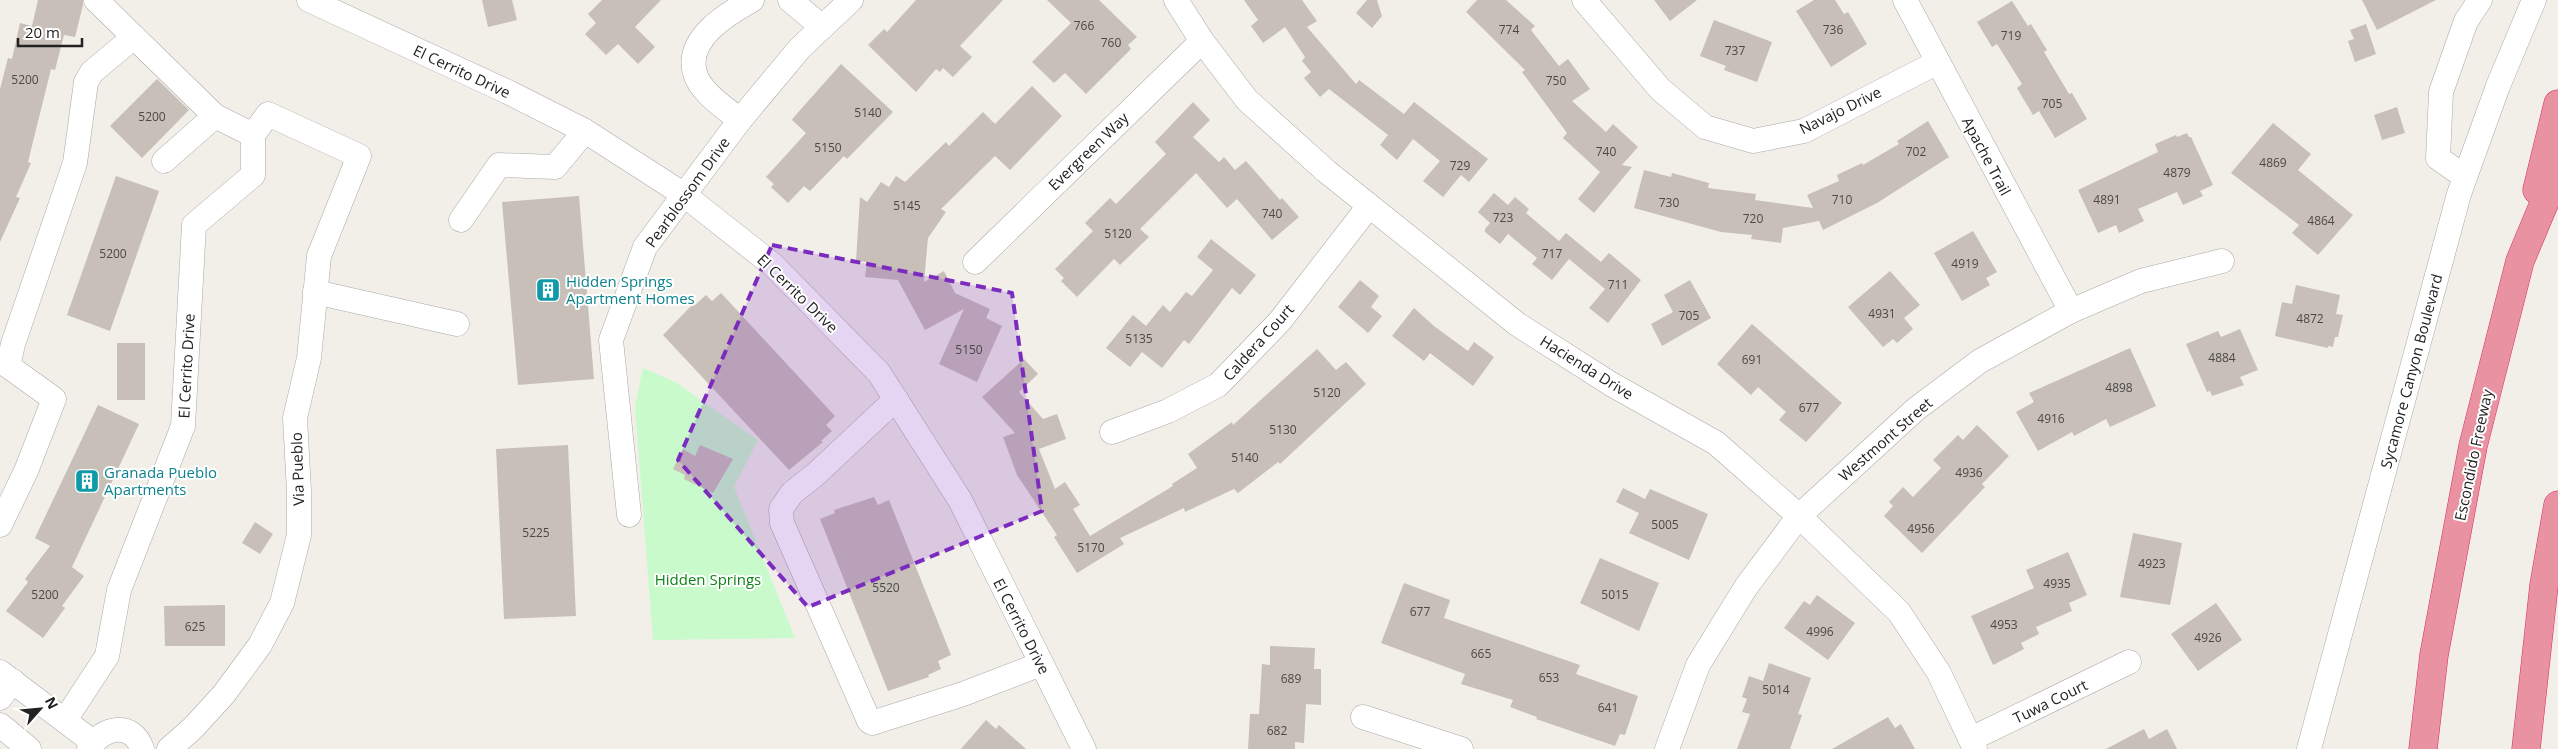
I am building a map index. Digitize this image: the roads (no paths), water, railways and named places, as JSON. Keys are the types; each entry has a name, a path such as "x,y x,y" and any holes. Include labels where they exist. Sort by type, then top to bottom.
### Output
{"highway":[{"path":"2520,261 2558,104"},
{"name":"Escondido Freeway","path":"2423,749 2434,655 2473,446 2520,261 2558,170"},
{"path":"2526,749 2544,585 2558,505"}],"street":[{"path":"96,0 215,116 253,134"},
{"name":"El Cerrito Drive","path":"309,0 508,92 585,131 682,194 773,265 879,374 896,399 960,500 1084,749"},
{"path":"740,120 706,92 694,73 694,53 700,40 735,10 752,0"},
{"path":"790,0 822,27"},
{"name":"Pearblossom Drive","path":"629,514 611,340 645,247 682,194 800,48 851,0"},
{"name":"Hacienda Drive","path":"1176,0 1202,41 1247,100 1369,206 1518,324 1611,384 1716,443 1799,516 1899,612 1939,673 1973,744"},
{"name":"Navajo Drive","path":"1584,0 1660,88 1705,126 1753,141 1804,131 1938,62"},
{"name":"Apache Trail","path":"1905,0 2071,311"},
{"path":"2465,177 2438,158 2441,92 2466,21 2480,0"},
{"name":"Sycamore Canyon Boulevard","path":"2309,749 2465,177 2498,86 2534,0"},
{"path":"0,525 26,471 54,399 4,373 75,163 86,82 92,72 134,37"},
{"name":"Evergreen Way","path":"976,262 1202,41"},
{"name":"Via Pueblo","path":"169,749 193,728 224,694 260,645 282,603 298,535 299,491 295,418 309,358 319,256 359,156 268,114 253,134"},
{"path":"164,161 215,116"},
{"path":"461,220 499,165 555,167 585,131"},
{"name":"El Cerrito Drive","path":"65,720 107,656 119,590 183,426 194,225 253,176 253,134"},
{"name":"Caldera Court","path":"1112,432 1168,411 1218,385 1280,321 1369,206"},
{"name":"Westmont Street","path":"1667,749 1698,665 1746,587 1799,516 1916,409 1972,367 2071,311 2141,281 2222,261"},
{"path":"315,292 457,324"},
{"path":"896,399 816,474 792,493 781,509 782,523 869,721 872,723 963,694 1041,664"},
{"name":"Tuwa Court","path":"1973,744 2128,662"},
{"path":"4,684 65,720 91,746 102,733 113,730 124,731 133,736 142,749"},
{"path":"1363,717 1461,749"},
{"path":"0,725 29,749"}],"place":[{"name":"Hidden Springs Apartment Homes","path":"548,290"},
{"name":"Granada Pueblo Apartments","path":"87,481"}],"park label":[{"name":"Hidden Springs","path":"708,579"}]}
